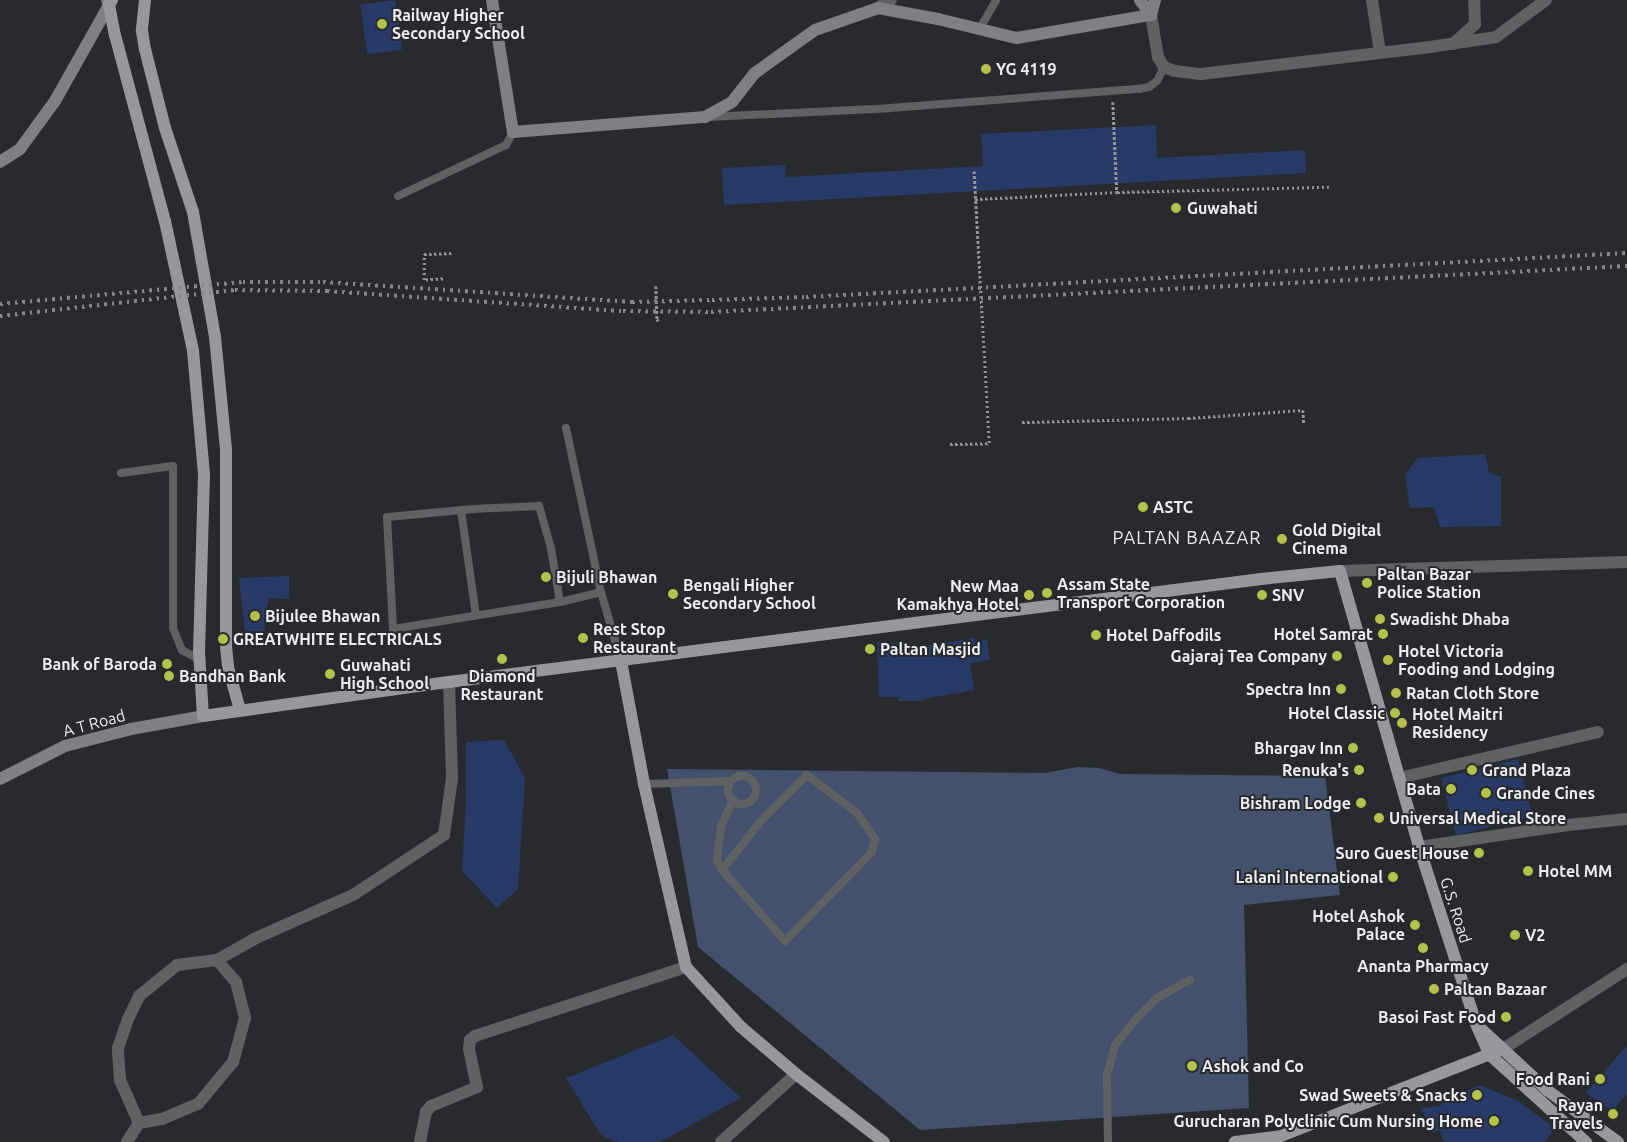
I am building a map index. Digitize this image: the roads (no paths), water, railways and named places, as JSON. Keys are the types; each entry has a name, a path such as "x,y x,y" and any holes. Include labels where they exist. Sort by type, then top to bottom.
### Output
{"main road":[{"path":"145,0 142,30 145,49 165,128 193,212 214,337 226,449 226,647 228,667 240,710"},
{"path":"109,2 115,35 165,221 194,350 204,474 200,655 203,716 449,682 1252,580 1340,571"},
{"name":"G.S. Road","path":"1340,571 1419,847 1476,1024 1547,1090 1618,1142"},
{"path":"620,661 644,784 686,967 741,1027 796,1074 884,1142"},
{"path":"1476,1024 1490,1055 1586,1142"},
{"path":"1235,1142 1281,1139 1503,1049"}],"street":[{"path":"492,0 513,132 705,117 732,102 755,73 815,30 878,8 891,0"},
{"path":"1140,0 1151,15"},
{"path":"1155,0 1151,15 1158,57 1164,66 1175,71 1201,74 1453,44 1496,37 1546,0"},
{"path":"1372,0 1380,52"},
{"path":"1453,44 1474,24 1474,0"},
{"path":"0,162 20,149 55,101 109,2"},
{"path":"878,8 1016,38 1151,15"},
{"path":"1340,571 1627,562"},
{"path":"139,1123 120,1080 118,1048 128,1018 139,996 177,965 218,960 256,938 353,895 444,836 452,778 449,682"},
{"name":"A T Road","path":"0,779 65,746 131,729 203,716"},
{"path":"1399,778 1598,732"},
{"path":"1419,847 1568,824 1627,819"},
{"path":"127,1142 139,1123 162,1119 198,1104 233,1062 245,1018 236,982 218,960"},
{"path":"420,1142 426,1112 431,1106 477,1087 468,1049 470,1040 475,1036 686,967"},
{"path":"1503,1049 1627,969"},
{"path":"721,1142 796,1074"}],"lane":[{"path":"979,30 996,0"},
{"path":"705,117 890,108 1112,92 1149,87 1157,81 1164,66"},
{"path":"398,196 506,145 513,132"},
{"path":"566,428 600,592 620,661"},
{"path":"121,473 173,466 173,628 182,650 200,655"},
{"path":"560,602 551,548 539,506 461,510 387,517 392,629 560,602 600,592"},
{"path":"461,510 476,615"},
{"path":"722,870 760,822 807,775 857,813 875,839 872,852 785,941 722,870 717,860 721,826 733,800"},
{"path":"644,784 732,780 741,776 751,779 756,789 756,794 748,802 738,803 733,800 728,791 732,780"},
{"path":"1108,1142 1107,1076 1115,1045 1138,1017 1157,998 1190,980"}],"railway":[{"path":"0,304 243,282 323,282 632,302 712,300 806,297 1627,253"},
{"path":"0,316 235,290 327,291 623,311 711,312 1627,266"}],"place":[{"name":"Railway Higher Secondary School","path":"382,24"},
{"name":"YG 4119","path":"986,69"},
{"name":"Guwahati","path":"1176,208"},
{"name":"ASTC","path":"1143,507"},
{"name":"Gold Digital Cinema","path":"1282,539"},
{"name":"Bijuli Bhawan","path":"546,577"},
{"name":"Paltan Bazar Police Station","path":"1367,583"},
{"name":"Assam State Transport Corporation","path":"1047,593"},
{"name":"Bengali Higher Secondary School","path":"673,594"},
{"name":"New Maa Kamakhya Hotel","path":"1029,595"},
{"name":"SNV","path":"1262,595"},
{"name":"Bijulee Bhawan","path":"255,616"},
{"name":"Swadisht Dhaba","path":"1380,619"},
{"name":"Hotel Samrat","path":"1383,634"},
{"name":"Hotel Daffodils","path":"1096,635"},
{"name":"Rest Stop Restaurant","path":"583,638"},
{"name":"GREATWHITE ELECTRICALS","path":"223,639"},
{"name":"Paltan Masjid","path":"870,649"},
{"name":"Gajaraj Tea Company","path":"1337,656"},
{"name":"Diamond Restaurant","path":"502,659"},
{"name":"Hotel Victoria Fooding and Lodging","path":"1388,660"},
{"name":"Bank of Baroda","path":"167,664"},
{"name":"Guwahati High School","path":"330,674"},
{"name":"Bandhan Bank","path":"169,676"},
{"name":"Spectra Inn","path":"1341,689"},
{"name":"Ratan Cloth Store","path":"1396,693"},
{"name":"Hotel Classic","path":"1395,713"},
{"name":"Hotel Maitri Residency","path":"1402,723"},
{"name":"Bhargav Inn","path":"1353,748"},
{"name":"Renuka's","path":"1359,770"},
{"name":"Grand Plaza","path":"1472,770"},
{"name":"Bata","path":"1451,789"},
{"name":"Grande Cines","path":"1486,793"},
{"name":"Bishram Lodge","path":"1361,803"},
{"name":"Universal Medical Store","path":"1379,818"},
{"name":"Suro Guest House","path":"1479,853"},
{"name":"Hotel MM","path":"1528,871"},
{"name":"Lalani International","path":"1393,877"},
{"name":"Hotel Ashok Palace","path":"1415,925"},
{"name":"V2","path":"1515,935"},
{"name":"Ananta Pharmacy","path":"1423,948"},
{"name":"Paltan Bazaar","path":"1434,989"},
{"name":"Basoi Fast Food","path":"1506,1017"},
{"name":"Ashok and Co","path":"1192,1066"},
{"name":"Food Rani","path":"1600,1079"},
{"name":"Swad Sweets & Snacks","path":"1477,1095"},
{"name":"Rayan Travels","path":"1613,1114"},
{"name":"Gurucharan Polyclinic Cum Nursing Home","path":"1494,1121"}],"district":[{"name":"PALTAN BAAZAR","path":"1187,537"}]}
